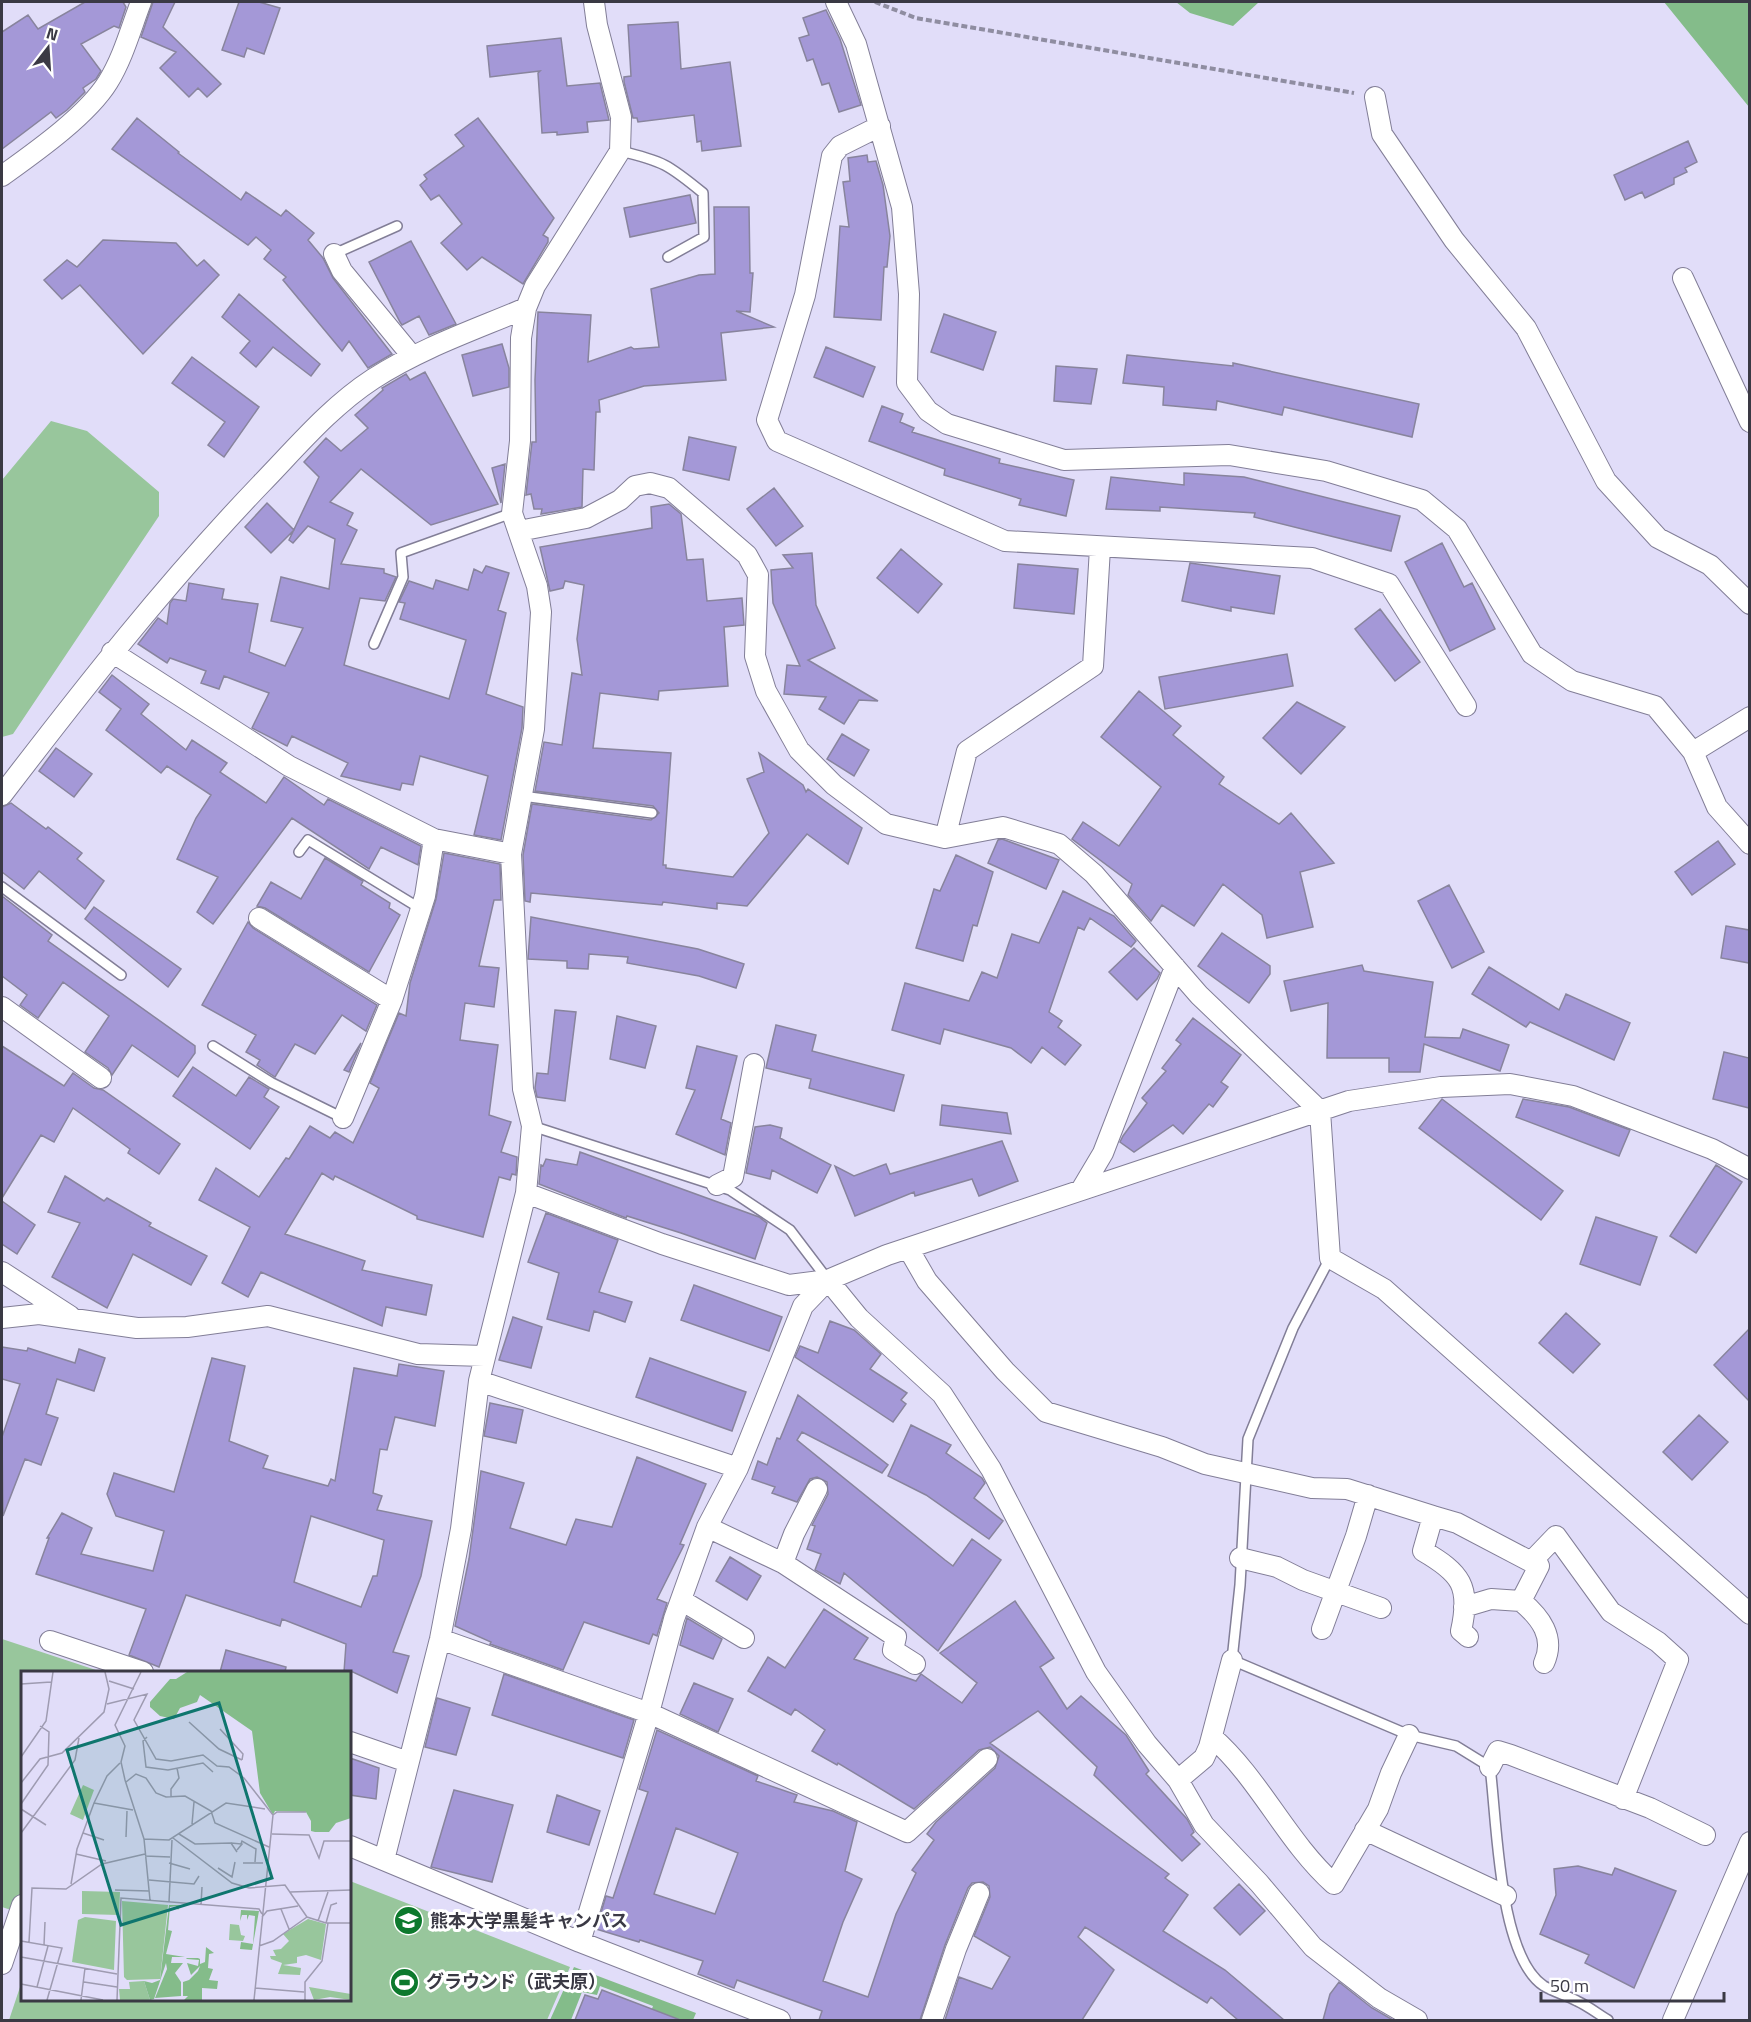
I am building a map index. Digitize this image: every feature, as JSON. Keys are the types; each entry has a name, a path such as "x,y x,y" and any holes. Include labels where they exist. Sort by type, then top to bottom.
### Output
{"street":[{"path":"2,176 51,139 97,97 116,67 141,2"},
{"path":"384,1860 440,1639 461,1529 479,1381 526,1193 532,1126 523,1089 511,854 534,729 541,612 537,586 512,513 520,441 522,338 526,308 555,252 620,151 621,117 597,25 594,2"},
{"path":"836,2 856,44 902,207 909,294 907,382 928,411 947,424 1064,460 1229,455 1326,471 1422,500 1458,529 1532,654 1572,681 1655,706 1693,752 1717,807 1749,844"},
{"path":"1375,97 1382,134 1454,240 1526,328 1606,481 1658,538 1710,565 1749,604"},
{"path":"880,126 840,146 832,156 805,295 767,420 777,441 1005,541 1312,558 1389,584 1466,706"},
{"path":"334,254 342,271 412,356"},
{"path":"1683,278 1749,422"},
{"path":"2,795 112,652 240,506 331,413 372,380 412,356 526,308"},
{"path":"519,531 586,518 620,500 635,486 650,483 669,488 747,555 758,575 755,656 766,691 799,750 834,785 886,824 945,838 1003,827 1059,844 1094,874 1199,995 1320,1111 1330,1258 1384,1289 1749,1614"},
{"path":"945,838 967,751 1093,666 1100,548"},
{"path":"112,652 289,766 434,839 511,854"},
{"path":"1693,752 1749,717"},
{"path":"343,1118 392,1000 421,909 434,839"},
{"path":"259,918 392,1000"},
{"path":"1081,1190 1102,1153 1175,967"},
{"path":"2,1008 101,1078"},
{"path":"717,1185 733,1177 754,1064"},
{"path":"526,1193 662,1244 789,1285 828,1280 908,1248 1349,1101 1441,1088 1509,1084 1573,1096 1712,1149 1749,1169"},
{"path":"908,1248 927,1281 1005,1371 1046,1412 1162,1447 1205,1464 1312,1488 1347,1489 1457,1523 1539,1566 1521,1601"},
{"path":"2,1272 75,1319"},
{"path":"580,1942 681,1600 707,1527 738,1468 803,1306 828,1280"},
{"path":"828,1280 859,1318 942,1394 991,1469 1096,1672 1147,1744 1178,1780 1204,1825 1259,1883 1313,1947 1379,1998 1417,2020"},
{"path":"2,1318 39,1314 137,1328 187,1327 268,1316 418,1354 484,1356"},
{"path":"479,1381 738,1468"},
{"path":"783,1563 794,1534 817,1489"},
{"path":"1322,1629 1368,1495"},
{"path":"1433,1516 1423,1551 1458,1576 1464,1607 1461,1631 1468,1637"},
{"path":"707,1527 783,1563 896,1636 893,1650 915,1664"},
{"path":"1530,1562 1556,1536 1611,1612 1658,1642 1678,1660 1623,1799"},
{"path":"1240,1558 1263,1562 1303,1580 1337,1590 1381,1608"},
{"path":"1464,1607 1491,1599 1521,1601 1539,1617 1546,1630 1549,1643 1544,1664"},
{"path":"681,1600 744,1638"},
{"path":"440,1639 649,1713 907,1832 987,1759"},
{"path":"50,1641 105,1666 137,1671"},
{"path":"1178,1780 1204,1758 1212,1737 1232,1660"},
{"path":"1212,1737 1231,1754 1301,1851 1334,1884 1378,1809 1390,1773 1409,1735"},
{"path":"351,1742 408,1762"},
{"path":"1490,1767 1498,1751 1650,1808 1705,1835"},
{"path":"1365,1830 1506,1896"},
{"path":"1673,2020 1749,1842"},
{"path":"351,1846 580,1942 780,2020"},
{"path":"932,2020 956,1948 979,1893"},
{"path":"2,1964 21,1908"}],"lane":[{"path":"620,151 657,160 670,166 703,193 704,237 668,257"},
{"path":"334,254 397,226"},
{"path":"374,644 403,577 401,553 512,513"},
{"path":"522,796 652,813"},
{"path":"299,852 308,840 421,909"},
{"path":"2,887 121,975"},
{"path":"213,1046 272,1083 343,1118"},
{"path":"532,1126 730,1190 790,1230 828,1280"},
{"path":"1330,1258 1293,1328 1248,1440 1240,1585 1232,1660 1409,1735 1456,1746 1490,1767 1501,1878 1512,1938 1526,1966 1542,1985 1578,2001 1608,2020"}],"path":[{"path":"875,2 916,18 1375,97"}],"green space":[{"path":"1176,2 1259,2 1233,26 1190,13"},
{"path":"1664,2 1749,2 1749,107"},
{"path":"51,421 87,431 159,492 159,516 13,734 2,737 2,480"},
{"path":"2,1639 99,1671 21,1671 21,1909 20,1913 2,1907"},
{"name":"熊本大学黒髪キャンパス","path":"351,1881 570,1967 547,2020 9,2020 21,1984 21,2001 351,2001"},
{"path":"574,1967 696,2013 693,2020 648,2020 653,2006 600,1986 597,1995 582,1992 571,2020 550,2020"}],"building":[{"path":"85,2 123,2 126,7 119,28 114,26 81,44 101,71 96,79 83,88 85,92 67,110 56,118 51,112 2,149 2,32 28,15 38,29"},
{"path":"153,2 175,2 163,27 221,84 207,97 198,88 189,97 160,68 176,52 141,37"},
{"path":"239,2 259,2 280,8 264,54 247,48 244,57 222,50"},
{"path":"826,10 840,39 861,105 839,112 829,83 822,85 813,59 807,61 799,38 809,35 803,18"},
{"path":"678,22 681,69 730,62 741,146 702,151 701,141 697,142 694,115 638,122 637,118 633,118 624,82 624,77 631,76 628,25"},
{"path":"561,38 567,86 600,83 609,120 587,122 588,132 557,135 557,132 542,133 538,73 540,71 490,77 487,46"},
{"path":"137,118 178,153 241,200 246,192 281,216 286,210 314,233 308,240 323,258 333,278 392,354 368,368 349,341 342,351 283,280 286,277 264,259 271,250 256,237 248,245 112,149"},
{"path":"478,118 554,218 543,235 548,238 548,242 523,284 482,257 467,270 441,243 462,224 439,195 431,200 420,185 427,179 424,175 464,146 455,135"},
{"path":"1688,141 1697,162 1685,168 1687,172 1674,178 1674,184 1645,198 1642,192 1625,200 1614,175"},
{"path":"867,155 868,162 876,161 883,185 890,236 887,267 884,267 881,320 834,317 840,226 849,227 843,182 850,181 848,158"},
{"path":"690,195 696,223 630,237 624,208"},
{"path":"714,207 749,207 750,273 753,273 750,312 736,311 774,327 721,333 726,380 644,386 599,400 600,412 596,412 594,470 583,469 582,507 541,514 542,509 534,509 531,494 526,495 532,442 536,442 535,380 538,312 591,315 588,362 631,347 634,349 659,347 651,289 699,275 715,274"},
{"path":"103,240 176,243 197,266 204,260 219,275 143,354 80,285 62,299 44,280 67,260 77,267"},
{"path":"411,241 456,324 429,335 419,316 402,325 369,262"},
{"path":"239,294 320,364 311,376 273,347 256,367 240,353 250,341 222,317"},
{"path":"944,314 996,332 983,370 931,352"},
{"path":"502,344 509,368 509,387 473,396 462,355"},
{"path":"826,347 875,367 863,397 814,377"},
{"path":"1127,355 1233,366 1233,363 1419,404 1412,437 1284,407 1282,415 1217,401 1216,410 1163,405 1164,387 1123,383"},
{"path":"192,357 259,407 224,457 208,445 225,422 172,383"},
{"path":"1056,366 1097,369 1091,404 1054,401"},
{"path":"425,372 498,504 431,525 361,469 330,502 353,513 347,525 357,530 341,564 384,569 384,573 396,577 385,601 360,598 344,665 449,699 466,640 400,619 405,603 399,602 409,581 433,589 436,580 468,590 474,569 482,573 486,566 509,573 498,610 506,613 486,694 523,707 522,728 501,840 474,835 488,776 420,756 413,785 402,783 400,790 341,776 348,763 292,736 287,746 252,728 269,693 224,676 219,689 201,683 206,671 170,658 167,663 138,644 158,618 167,624 170,603 173,599 186,601 189,583 224,589 222,599 258,604 249,652 285,666 303,628 271,621 281,577 329,589 335,539 308,526 293,543 289,540 319,477 304,462 326,438 341,451 368,428 355,415 383,390 382,388 406,374 410,380"},
{"path":"882,406 903,414 900,422 914,428 912,432 1000,459 999,463 1074,480 1066,516 1019,505 1021,499 944,475 945,469 869,441"},
{"path":"689,437 736,447 729,480 683,470"},
{"path":"505,464 501,503 492,468"},
{"path":"1184,473 1244,477 1400,516 1391,551 1254,517 1255,513 1160,507 1160,511 1106,509 1111,477 1184,485"},
{"path":"774,488 803,526 776,546 747,509"},
{"path":"267,503 294,530 271,553 245,527"},
{"path":"669,504 681,514 687,560 703,559 707,601 742,598 744,625 724,627 728,686 659,691 658,700 600,693 593,748 671,753 663,865 666,865 666,868 733,877 769,833 747,779 764,772 759,753 803,785 806,792 808,789 862,828 848,864 807,834 747,906 717,903 717,909 663,902 662,905 531,893 530,902 525,901 523,855 532,804 651,820 659,813 653,806 535,791 544,742 562,745 572,673 582,675 577,639 584,585 565,581 563,588 550,591 540,547 652,528 651,507"},
{"path":"1442,543 1464,587 1472,583 1495,629 1450,651 1405,562"},
{"path":"901,549 942,584 918,613 877,578"},
{"path":"812,553 816,605 835,648 808,660 878,701 859,700 844,724 819,709 826,697 784,694 787,665 800,666 773,603 771,570 793,568 783,555"},
{"path":"1190,563 1280,576 1274,614 1231,607 1231,611 1182,601"},
{"path":"1018,564 1078,569 1074,614 1014,608"},
{"path":"1380,609 1420,662 1395,681 1355,629"},
{"path":"1287,654 1293,686 1165,709 1159,677"},
{"path":"112,675 149,704 141,714 186,750 192,740 227,763 220,772 266,803 284,777 324,805 328,799 421,846 418,865 381,847 369,869 292,818 213,924 197,912 218,877 177,859 196,818 211,795 167,766 161,773 106,730 121,709 99,692"},
{"path":"1139,691 1181,726 1173,735 1224,777 1219,784 1279,824 1291,813 1334,863 1300,872 1313,927 1267,938 1262,915 1223,884 1194,926 1162,905 1151,921 1128,895 1132,884 1072,839 1083,822 1119,846 1161,787 1101,737"},
{"path":"1297,702 1345,727 1301,774 1263,738"},
{"path":"842,734 869,750 854,776 827,759"},
{"path":"56,748 92,774 74,797 39,771"},
{"path":"11,803 82,853 77,859 104,881 85,909 39,871 24,889 2,872 2,807"},
{"path":"1002,839 1059,860 1046,889 988,863 998,840"},
{"path":"1718,841 1735,864 1692,895 1675,872"},
{"path":"444,853 500,864 501,900 494,900 479,966 499,968 494,1007 465,1003 460,1040 498,1045 489,1115 511,1122 501,1152 517,1157 516,1175 512,1174 510,1180 499,1177 483,1237 417,1219 417,1216 335,1176 333,1180 322,1173 285,1234 365,1261 362,1270 432,1285 426,1315 386,1307 382,1326 261,1272 248,1297 222,1283 250,1227 199,1200 216,1168 259,1197 286,1158 289,1159 310,1126 330,1138 335,1132 353,1143 379,1088 370,1083 399,1013 406,1016 410,983 436,899"},
{"path":"956,855 993,872 977,926 973,925 963,961 916,948 934,889 940,891"},
{"path":"325,858 363,881 361,885 390,903 389,908 400,915 369,972 265,908 257,906 271,882 301,899"},
{"path":"1449,885 1484,952 1452,968 1418,901"},
{"path":"1063,891 1114,916 1136,941 1131,947 1090,918 1084,930 1078,927 1049,1012 1062,1021 1058,1027 1081,1045 1065,1065 1042,1047 1031,1063 1011,1048 944,1029 940,1044 892,1030 905,983 969,1001 982,972 997,978 1012,934 1039,943"},
{"path":"2,896 52,935 48,941 195,1046 195,1053 178,1077 132,1045 112,1075 108,1068 85,1052 109,1016 63,982 38,1018 20,1005 27,995 2,976"},
{"path":"94,907 181,969 168,987 85,919"},
{"path":"531,917 698,949 744,964 736,988 699,976 627,963 628,957 589,954 588,969 567,968 567,961 528,959"},
{"path":"248,922 253,928 377,1005 366,1031 342,1015 315,1054 295,1044 275,1077 257,1065 260,1060 246,1052 256,1035 202,1005"},
{"path":"1726,926 1749,930 1749,963 1721,958"},
{"path":"1222,933 1270,966 1270,974 1249,1003 1198,966"},
{"path":"1134,948 1160,973 1137,1000 1109,972"},
{"path":"1362,965 1364,971 1433,982 1425,1037 1460,1038 1463,1029 1509,1045 1500,1071 1424,1044 1420,1072 1389,1072 1389,1058 1327,1058 1328,1003 1291,1011 1284,981"},
{"path":"1489,967 1559,1010 1566,994 1630,1023 1614,1060 1530,1022 1526,1027 1472,994"},
{"path":"555,1010 576,1012 565,1101 537,1097 535,1088 537,1073 548,1074"},
{"path":"617,1016 656,1026 645,1068 610,1059"},
{"path":"1193,1018 1241,1055 1221,1082 1228,1087 1213,1107 1209,1104 1183,1134 1173,1125 1134,1152 1120,1142 1147,1103 1142,1098 1166,1071 1162,1068 1181,1044 1176,1040"},
{"path":"776,1025 816,1035 812,1051 904,1075 894,1111 809,1088 811,1079 766,1068"},
{"path":"361,1043 349,1072 344,1070"},
{"path":"2,1046 64,1086 73,1073 94,1088 103,1090 180,1144 159,1174 128,1153 130,1149 73,1108 54,1142 41,1135 2,1198"},
{"path":"697,1046 737,1056 721,1119 731,1123 725,1155 676,1134 695,1090 686,1088"},
{"path":"1724,1052 1749,1058 1749,1108 1713,1099"},
{"path":"193,1067 236,1096 249,1077 269,1089 264,1097 279,1107 250,1149 173,1096"},
{"path":"1442,1099 1563,1191 1541,1220 1419,1128"},
{"path":"1523,1099 1569,1107 1630,1130 1619,1156 1516,1117"},
{"path":"942,1105 1007,1113 1011,1134 940,1125"},
{"path":"770,1125 782,1128 780,1138 831,1165 817,1193 772,1170 770,1179 746,1173 755,1127"},
{"path":"1002,1141 1018,1181 979,1196 972,1179 915,1196 914,1192 855,1216 835,1166 854,1176 886,1164 890,1174"},
{"path":"580,1152 759,1217 767,1223 755,1259 681,1233 627,1216 626,1218 539,1184 541,1165 543,1166 546,1159 577,1165"},
{"path":"1716,1165 1742,1182 1696,1253 1670,1236"},
{"path":"65,1176 104,1201 107,1198 151,1223 149,1226 207,1256 191,1285 133,1254 107,1308 52,1277 80,1223 48,1212"},
{"path":"2,1201 35,1225 17,1254 2,1244"},
{"path":"546,1213 618,1240 599,1292 632,1302 625,1322 594,1311 589,1331 547,1319 559,1273 528,1262"},
{"path":"1596,1217 1657,1237 1640,1285 1580,1264"},
{"path":"694,1285 782,1317 769,1351 681,1320"},
{"path":"1566,1313 1600,1344 1573,1373 1539,1343"},
{"path":"513,1317 542,1327 531,1368 499,1360"},
{"path":"830,1321 854,1330 881,1354 870,1369 907,1393 901,1400 906,1404 893,1422 795,1357 800,1346 818,1353"},
{"path":"1749,1329 1749,1401 1714,1365"},
{"path":"2,1347 27,1351 28,1348 75,1363 79,1349 105,1358 94,1391 57,1379 46,1414 58,1418 41,1465 25,1459 3,1516 2,1437 20,1384 2,1379"},
{"path":"212,1358 245,1366 229,1441 268,1456 263,1468 328,1486 331,1479 335,1481 354,1368 397,1376 399,1364 444,1371 435,1426 395,1417 387,1450 380,1449 373,1493 382,1496 377,1510 432,1521 421,1576 393,1652 409,1656 397,1693 351,1671 344,1671 346,1644 282,1619 280,1626 186,1595 159,1667 129,1655 146,1609 36,1574 49,1538 47,1538 62,1513 92,1528 81,1554 153,1571 164,1531 116,1516 107,1494 114,1473 174,1492","holes":["311,1516 384,1540 377,1576 373,1576 361,1607 294,1582"]},
{"path":"650,1358 746,1392 732,1431 636,1397"},
{"path":"798,1395 888,1465 882,1473 802,1432 797,1440 953,1566 972,1539 1001,1560 938,1651 844,1573 840,1584 815,1570 821,1554 807,1549 815,1526 812,1525 828,1494 827,1482 817,1477 810,1479 797,1502 772,1493 775,1487 752,1479 758,1461 767,1465"},
{"path":"490,1403 523,1410 516,1443 484,1436"},
{"path":"1699,1415 1728,1442 1692,1480 1663,1452"},
{"path":"911,1425 951,1445 946,1453 982,1478 985,1483 974,1498 1003,1521 989,1539 926,1495 888,1476"},
{"path":"637,1457 706,1484 680,1544 684,1545 657,1599 667,1603 657,1636 653,1634 649,1644 584,1622 563,1670 490,1644 491,1642 455,1626 469,1559 481,1471 524,1483 510,1528 566,1545 576,1519 612,1527"},
{"path":"730,1557 761,1576 747,1600 716,1581"},
{"path":"1015,1601 1054,1658 1040,1667 1067,1709 1081,1696 1126,1735 1149,1771 1146,1774 1187,1819 1194,1832 1191,1835 1200,1844 1182,1861 1094,1775 1097,1767 1038,1711 990,1743 1169,1874 1165,1878 1188,1895 1163,1931 1225,1970 1284,2020 1238,2020 1211,1997 1207,2003 1085,1927 1078,1937 1114,1970 1082,2020 945,2020 959,1977 992,1989 1010,1957 974,1936 990,1897 989,1886 983,1882 972,1883 968,1888 945,1945 920,2020 819,2020 822,2011 737,1980 734,1988 698,1974 703,1961 640,1940 639,1942 596,1929 606,1896 613,1898 648,1792 639,1789 657,1730 758,1776 756,1781 797,1795 794,1802 833,1811 857,1822 845,1871 862,1879 843,1922 823,1981 868,1997 896,1914 916,1873 912,1870 934,1840 927,1834 936,1822 995,1768 999,1756 990,1747 979,1750 914,1809 838,1763 837,1765 812,1751 825,1730 795,1709 791,1715 748,1691 768,1657 785,1668 824,1609 868,1638 854,1659 916,1681 921,1674 962,1703 977,1683 940,1653","holes":["676,1828 738,1853 715,1914 654,1894"]},
{"path":"687,1618 722,1639 713,1659 680,1645"},
{"path":"226,1650 286,1667 285,1671 220,1671"},
{"path":"504,1674 634,1720 623,1758 492,1715"},
{"path":"694,1683 733,1699 718,1732 680,1714"},
{"path":"437,1698 470,1708 456,1755 425,1747"},
{"path":"351,1758 379,1768 376,1799 351,1795"},
{"path":"454,1790 513,1805 492,1882 431,1867"},
{"path":"557,1795 600,1811 589,1845 547,1832"},
{"path":"1578,1866 1612,1875 1615,1868 1676,1891 1634,1988 1585,1963 1589,1955 1540,1934 1556,1895 1554,1869"},
{"path":"1239,1884 1265,1911 1240,1935 1214,1908"},
{"path":"1339,1982 1372,2008 1393,2020 1323,2020 1330,1994"},
{"path":"602,1990 678,2019 575,2020 585,1995 598,1999"}],"place":[{"name":"熊本大学黒髪キャンパス","path":"409,1921"},
{"name":"グラウンド（武夫原）","path":"405,1982"}]}
